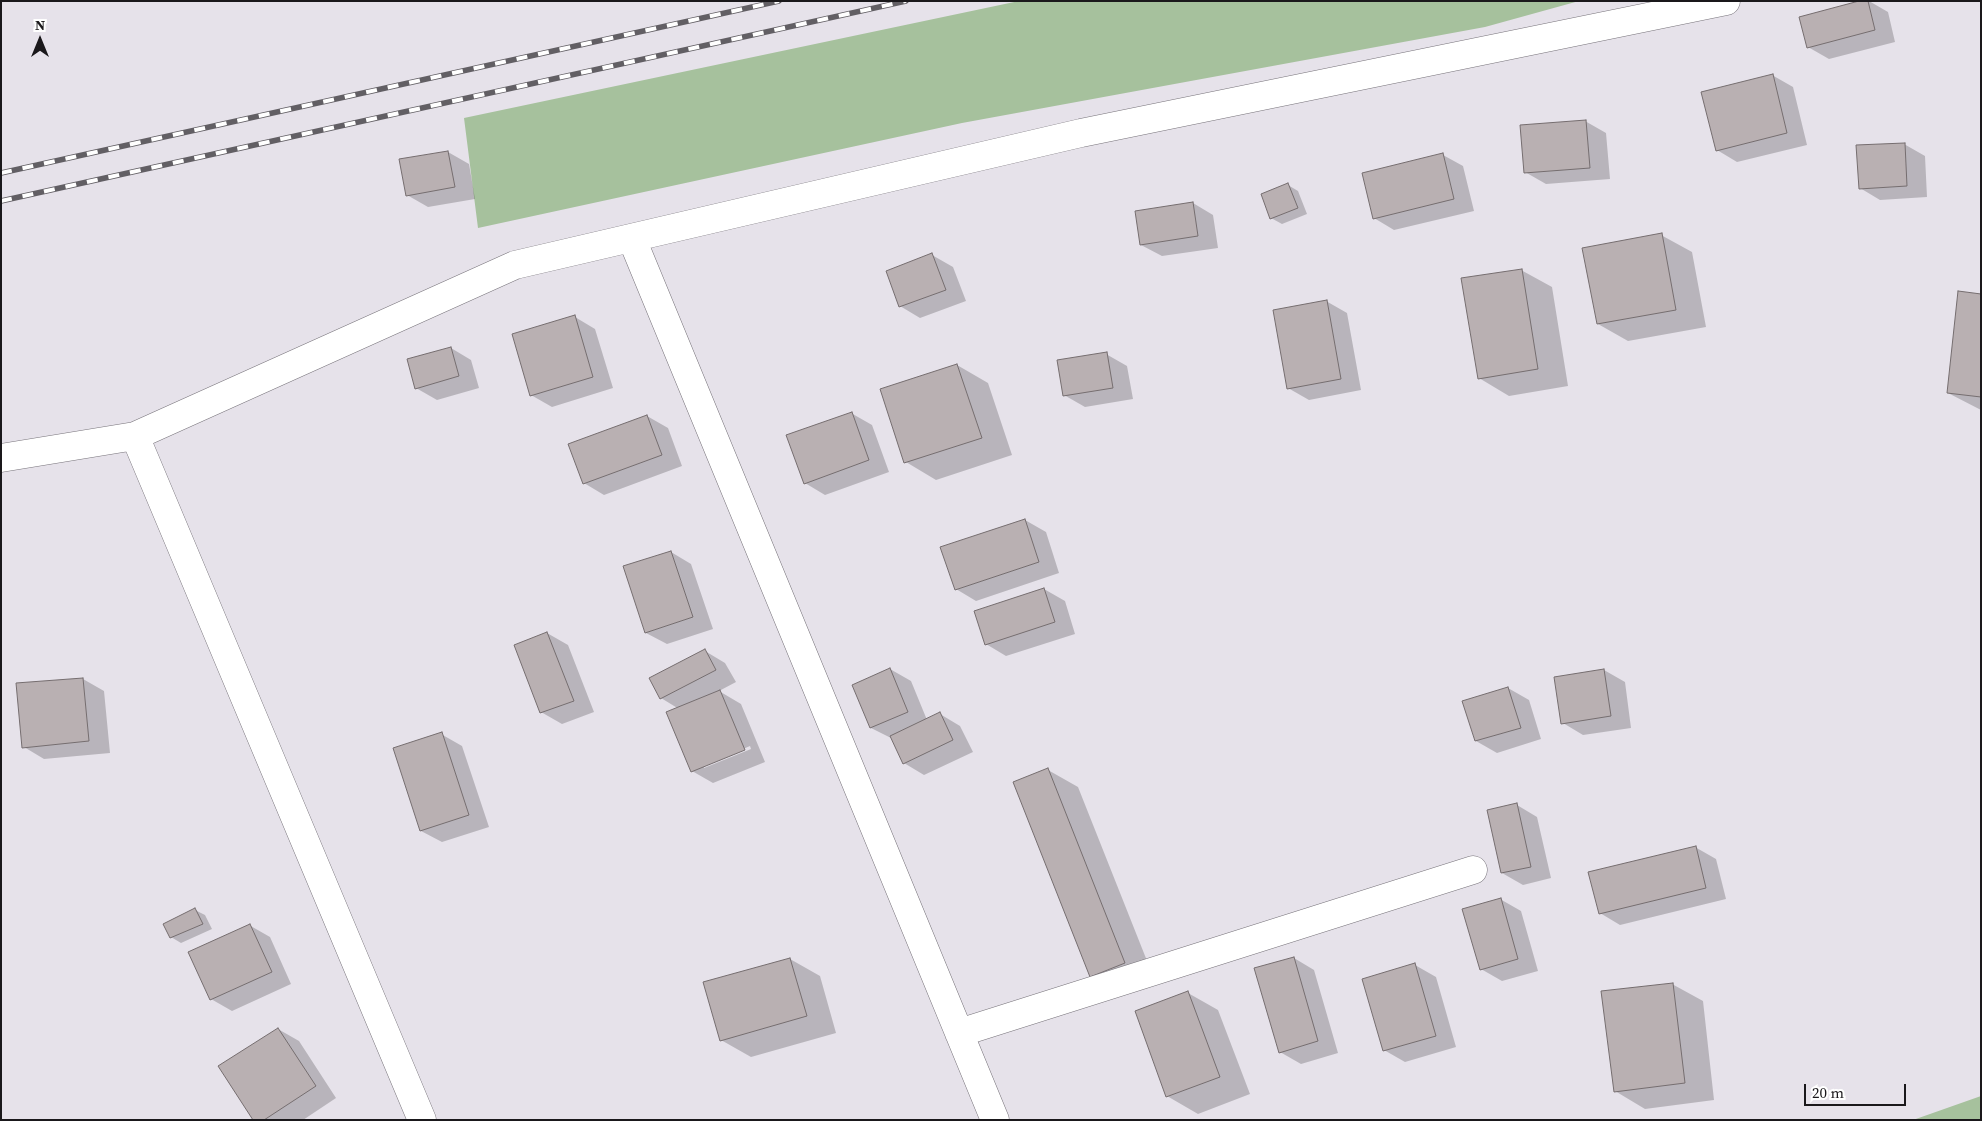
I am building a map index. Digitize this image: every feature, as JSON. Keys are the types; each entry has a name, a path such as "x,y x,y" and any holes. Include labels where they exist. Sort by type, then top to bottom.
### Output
{"street":[{"path":"1,458 136,436 514,265 1081,133 1726,1"},
{"path":"632,238 995,1120"},
{"path":"136,436 422,1120"},
{"path":"959,1033 1473,870"}],"green space":[{"path":"1019,1 1579,1 1485,27 962,123 478,228 464,118"},
{"path":"1981,1096 1981,1120 1913,1120"}],"building":[{"path":"1859,1 1868,1 1875,30 1807,48 1799,17"},
{"path":"1773,74 1787,133 1716,151 1701,92"},
{"path":"1586,120 1590,168 1524,173 1520,125"},
{"path":"1905,143 1907,186 1859,189 1856,145"},
{"path":"448,151 455,187 406,196 399,159"},
{"path":"1443,153 1454,199 1373,219 1362,173"},
{"path":"1288,183 1298,208 1270,219 1261,194"},
{"path":"1193,202 1198,236 1140,245 1135,211"},
{"path":"1662,233 1676,310 1597,324 1582,248"},
{"path":"932,253 946,290 899,307 886,271"},
{"path":"1522,269 1538,369 1478,379 1461,278"},
{"path":"1958,291 1981,294 1981,397 1947,393"},
{"path":"1327,300 1341,379 1287,389 1273,310"},
{"path":"575,315 593,377 530,396 512,334"},
{"path":"451,347 459,376 415,389 407,359"},
{"path":"1107,352 1113,388 1063,396 1057,360"},
{"path":"957,364 982,438 904,463 880,389"},
{"path":"852,412 869,460 804,484 786,435"},
{"path":"647,415 662,455 583,484 568,444"},
{"path":"1025,519 1039,562 955,590 940,547"},
{"path":"671,551 693,617 645,633 623,566"},
{"path":"1044,588 1055,622 985,645 974,611"},
{"path":"547,632 574,701 540,713 514,645"},
{"path":"705,649 716,670 660,699 649,678"},
{"path":"890,668 908,712 870,728 852,685"},
{"path":"1604,669 1611,716 1561,724 1554,677"},
{"path":"83,678 89,741 22,748 16,683"},
{"path":"1508,687 1521,728 1475,741 1462,701"},
{"path":"720,690 745,750 691,772 666,712"},
{"path":"940,712 953,740 903,764 890,736"},
{"path":"442,732 469,815 420,831 393,748"},
{"path":"1048,768 1125,963 1090,977 1013,782"},
{"path":"1517,803 1531,867 1501,873 1487,810"},
{"path":"1696,846 1706,888 1599,914 1588,872"},
{"path":"1501,898 1518,959 1480,970 1462,909"},
{"path":"195,908 203,924 170,938 163,924"},
{"path":"250,924 272,972 210,1000 188,952"},
{"path":"1294,957 1318,1041 1279,1053 1254,968"},
{"path":"790,958 807,1016 720,1041 703,982"},
{"path":"1415,963 1436,1036 1383,1051 1362,979"},
{"path":"1673,983 1685,1083 1614,1092 1601,991"},
{"path":"1188,991 1220,1077 1166,1097 1135,1011"},
{"path":"278,1028 316,1086 264,1120 253,1120 218,1066"}],"railway":[{"path":"1,173 779,1"},
{"path":"1,201 906,1"}]}
